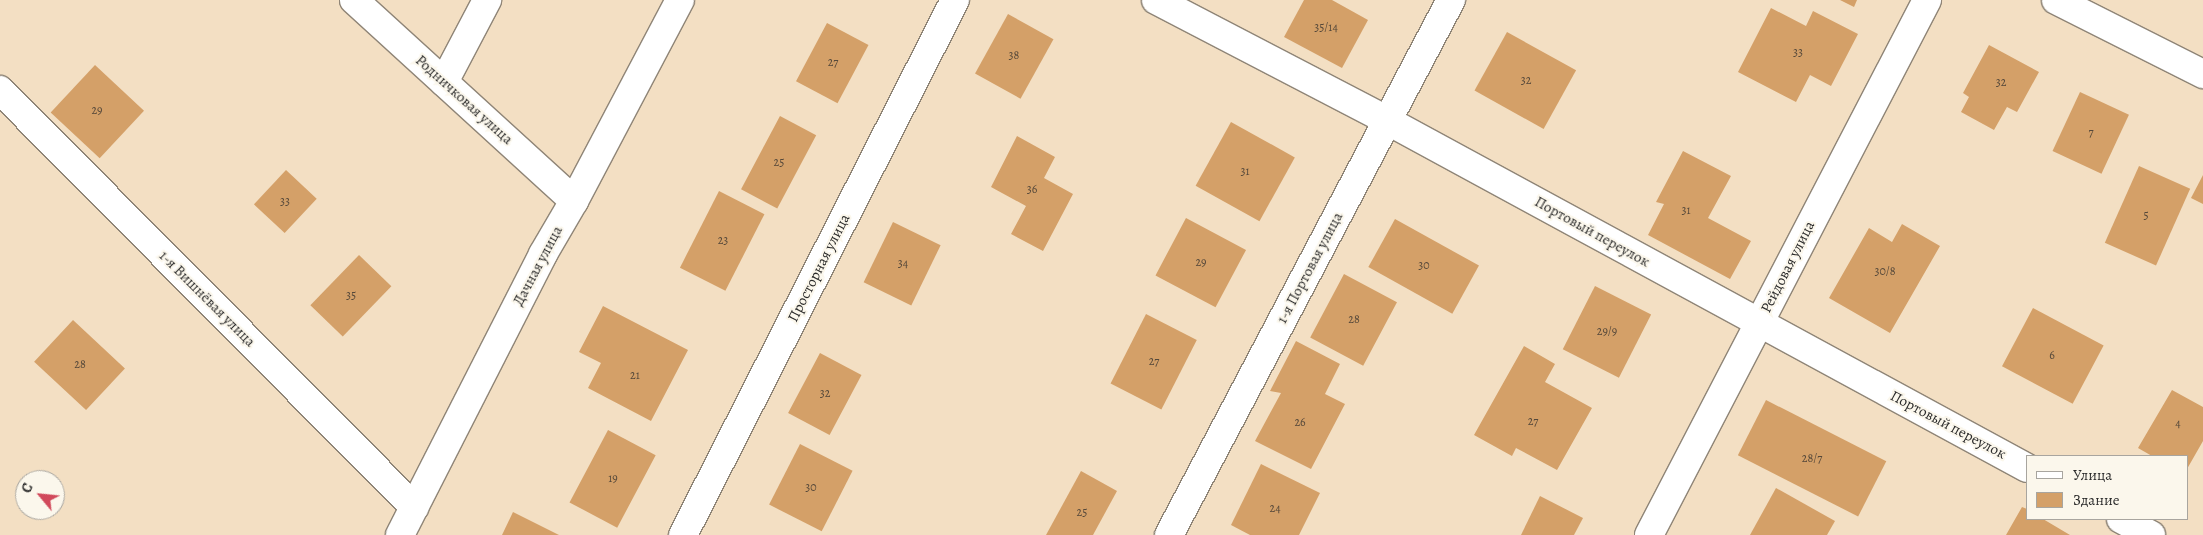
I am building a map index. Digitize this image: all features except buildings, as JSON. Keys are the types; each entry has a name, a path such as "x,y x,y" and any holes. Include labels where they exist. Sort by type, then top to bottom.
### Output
{"street":[{"name":"Родничковая улица","path":"354,0 574,201"},
{"path":"444,82 487,0"},
{"name":"Дачная улица","path":"400,535 543,254 574,201 680,0"},
{"name":"Просторная улица","path":"683,535 956,0"},
{"name":"Портовый переулок","path":"1156,0 1388,121 2026,467"},
{"name":"1-я Портовая улица","path":"1169,535 1452,0"},
{"name":"Рейдовая улица","path":"1649,535 1927,0"},
{"path":"2056,0 2203,74"},
{"name":"1-я Вишнёвая улица","path":"0,90 414,508"},
{"path":"2123,520 2151,535"}]}
